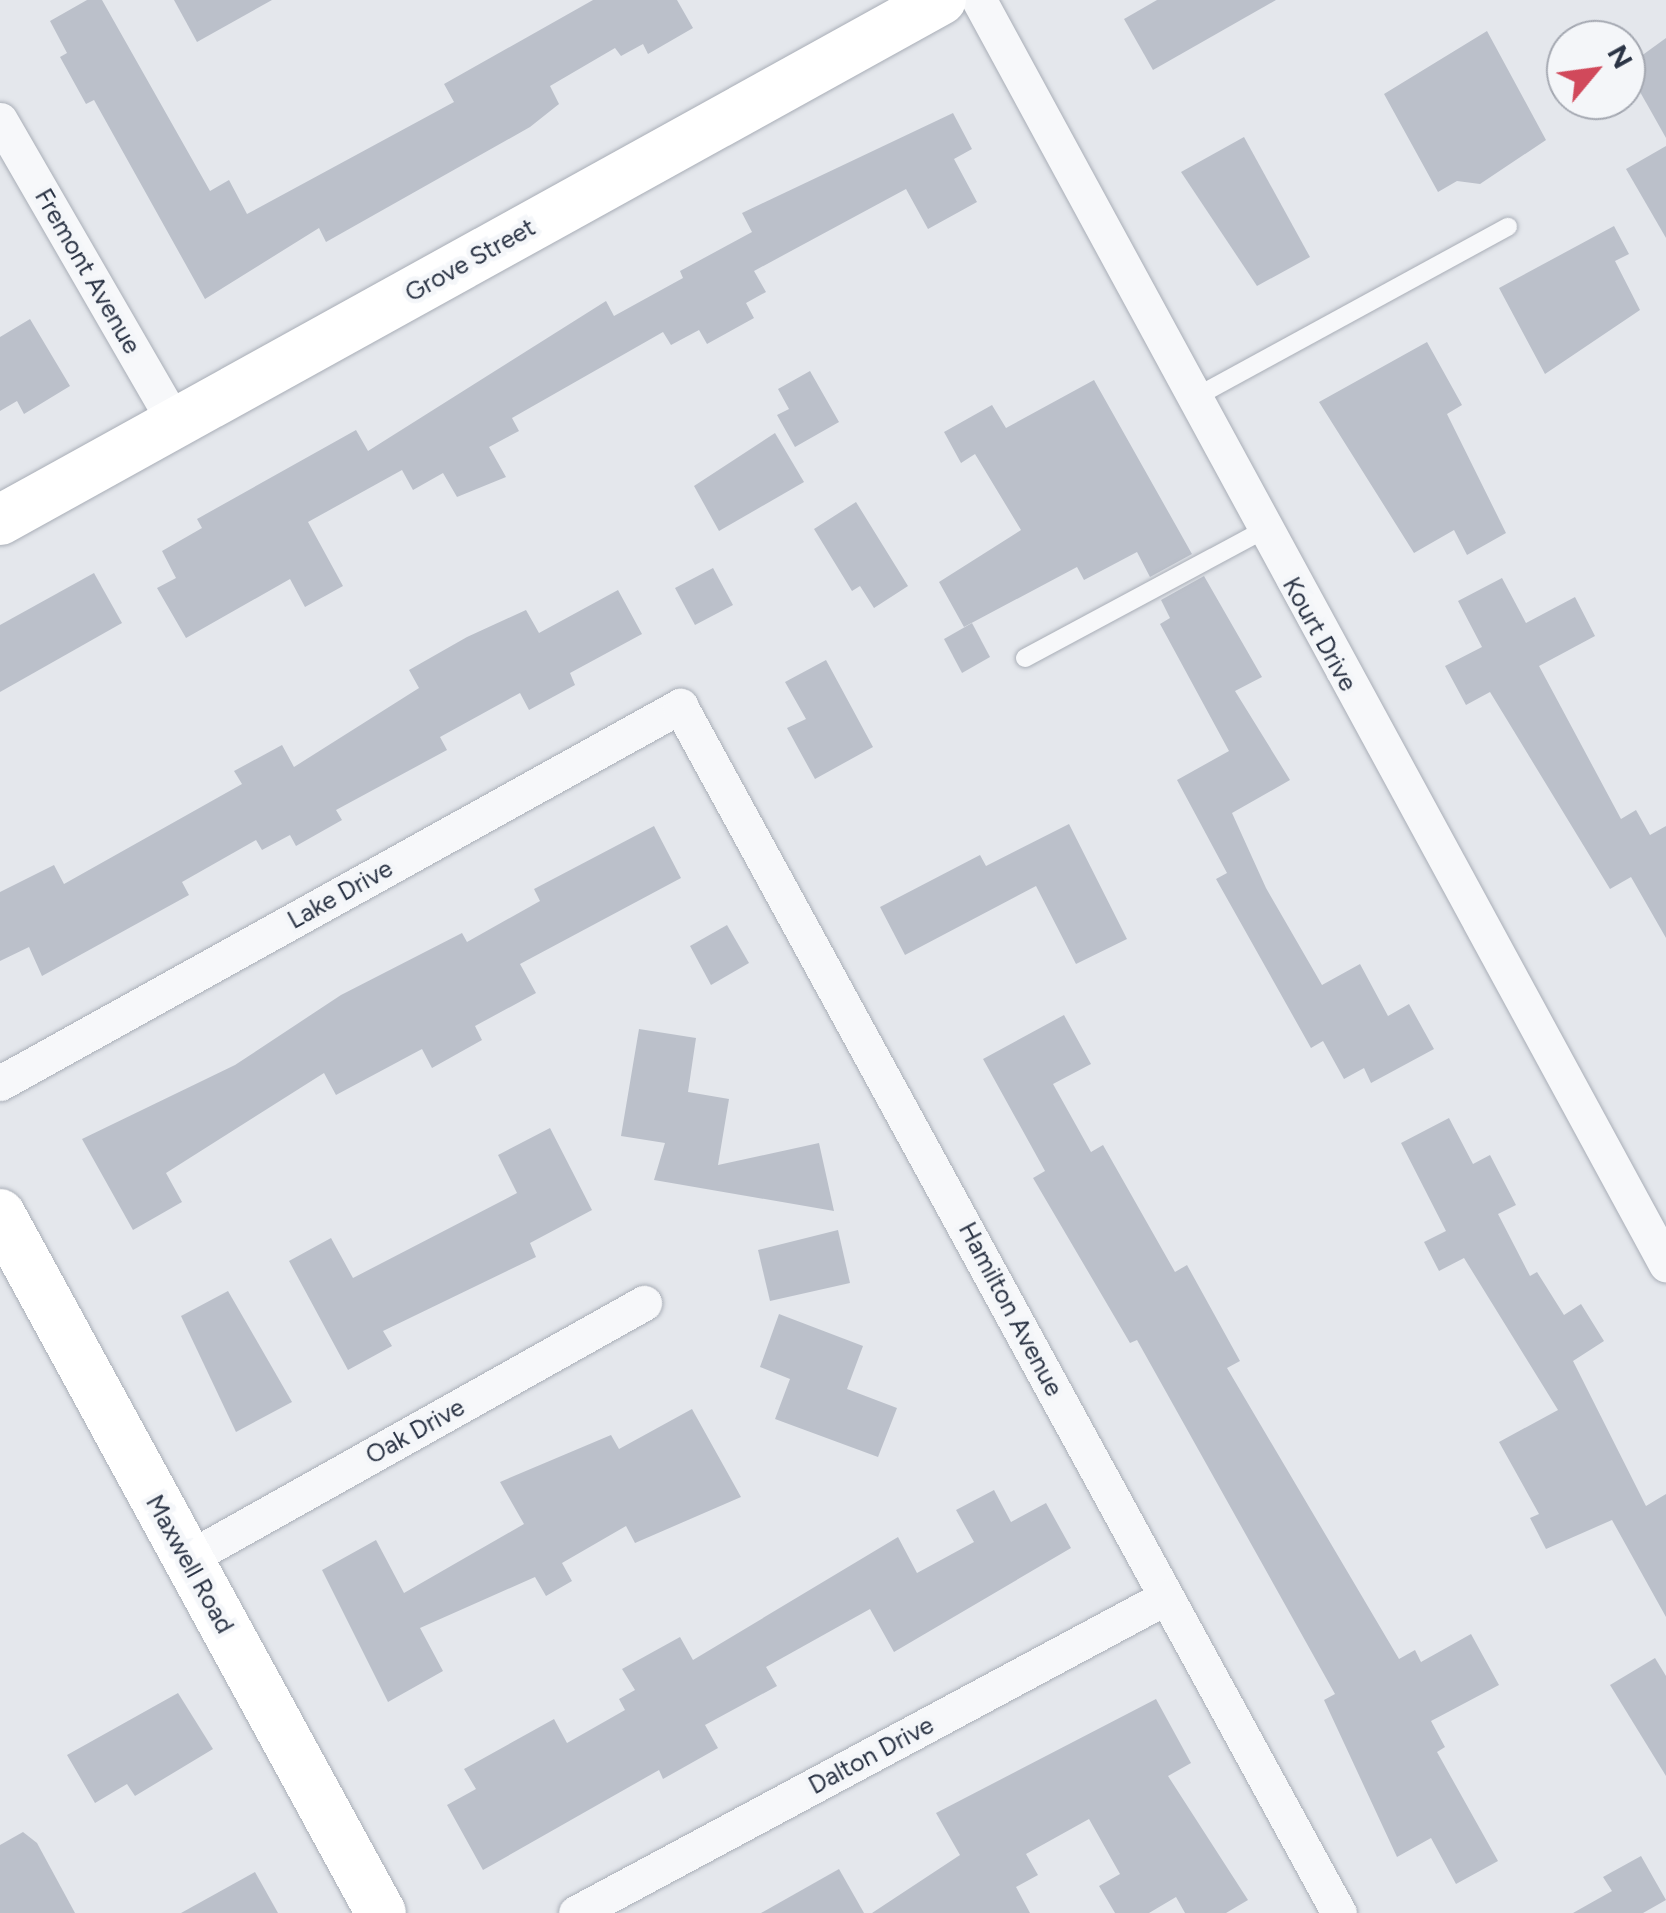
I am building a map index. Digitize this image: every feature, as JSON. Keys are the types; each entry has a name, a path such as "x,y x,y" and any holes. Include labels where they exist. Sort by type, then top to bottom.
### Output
{"street":[{"name":"Grove Street","path":"0,520 940,0"},
{"name":"Kourt Drive","path":"980,0 1192,399 1666,1264"},
{"name":"Fremont Avenue","path":"0,120 175,423"},
{"name":"Lake Drive","path":"0,1082 680,706"},
{"name":"Hamilton Avenue","path":"680,706 1339,1913"},
{"name":"Maxwell Road","path":"0,1214 380,1913"},
{"name":"Oak Drive","path":"187,1559 644,1303"},
{"name":"Dalton Drive","path":"576,1913 1166,1596"}],"lane":[{"path":"1192,399 1508,227"},
{"path":"1025,658 1264,530"}],"building":[{"path":"87,0 102,0 210,191 229,180 247,214 454,102 444,84 593,0 677,0 693,28 648,54 643,44 621,56 615,48 550,86 559,104 530,127 326,242 319,228 205,299 94,100 86,104 60,57 67,53 50,21"},
{"path":"174,0 272,0 197,42"},
{"path":"1157,0 1276,0 1153,70 1124,19"},
{"path":"1487,31 1546,140 1480,184 1457,181 1438,192 1384,94"},
{"path":"1666,38 1666,138 1646,102 1646,52"},
{"path":"953,113 972,149 954,159 977,202 928,229 906,189 754,271 766,292 746,303 754,318 707,344 699,330 671,345 663,332 512,418 519,431 489,447 506,477 457,497 443,473 413,490 402,470 308,522 343,586 305,607 290,579 186,638 157,588 176,578 162,551 202,528 197,519 356,430 368,451 606,301 614,316 683,278 680,271 752,232 742,213"},
{"path":"1244,137 1310,257 1257,286 1181,172"},
{"path":"1666,146 1666,238 1626,169"},
{"path":"1614,226 1629,254 1615,261 1640,310 1545,374 1499,288"},
{"path":"30,319 70,386 24,414 17,401 0,411 0,337"},
{"path":"1427,342 1462,405 1447,414 1506,533 1467,555 1454,530 1414,553 1319,402"},
{"path":"810,371 839,422 795,447 777,415 789,409 778,389"},
{"path":"1094,380 1192,554 1150,577 1137,552 1084,580 1077,567 964,627 939,582 1021,530 975,454 961,463 944,432 992,405 1006,428"},
{"path":"775,433 804,482 719,531 694,486"},
{"path":"856,502 908,586 874,608 860,586 852,591 814,529"},
{"path":"713,568 733,605 695,625 675,588"},
{"path":"94,573 122,623 0,692 0,625"},
{"path":"1204,576 1262,677 1235,691 1290,780 1232,813 1266,888 1322,985 1360,964 1388,1016 1409,1004 1434,1049 1371,1083 1364,1068 1344,1079 1323,1041 1311,1048 1216,879 1227,873 1177,780 1229,751 1160,624 1170,618 1161,600"},
{"path":"1502,578 1526,623 1575,597 1595,636 1539,666 1621,819 1636,810 1650,835 1666,826 1666,938 1631,877 1610,889 1490,692 1466,705 1445,666 1482,647 1458,601"},
{"path":"618,590 642,634 570,673 575,685 529,710 520,693 440,737 447,750 336,810 342,820 296,846 290,835 262,850 256,840 182,882 189,895 42,976 29,947 0,961 0,892 54,865 64,884 242,784 234,771 282,745 294,767 419,688 409,670 467,637 526,610 539,633"},
{"path":"972,623 990,657 962,673 944,639"},
{"path":"826,660 873,747 815,779 787,728 806,719 785,682"},
{"path":"1069,824 1127,939 1076,964 1036,886 905,955 880,907 980,855 986,866"},
{"path":"654,826 681,878 520,964 536,993 475,1026 482,1040 432,1068 422,1049 336,1095 324,1073 166,1173 182,1202 133,1230 82,1139 235,1065 341,995 462,933 467,942 540,901 534,889"},
{"path":"727,925 749,963 711,985 690,946"},
{"path":"1064,1015 1091,1064 1053,1084 1091,1152 1103,1145 1175,1272 1187,1265 1240,1361 1227,1368 1399,1659 1415,1650 1421,1662 1471,1634 1499,1685 1431,1721 1445,1747 1437,1752 1498,1861 1456,1884 1431,1838 1397,1857 1324,1700 1335,1694 1137,1340 1130,1343 1033,1178 1045,1171 983,1059"},
{"path":"639,1029 696,1038 688,1092 729,1099 718,1165 819,1143 834,1211 654,1180 665,1143 621,1136"},
{"path":"1449,1118 1473,1164 1490,1155 1516,1205 1498,1214 1530,1276 1537,1272 1564,1315 1581,1304 1604,1341 1573,1361 1646,1506 1666,1494 1666,1617 1612,1520 1546,1549 1530,1518 1539,1514 1499,1442 1558,1410 1464,1258 1439,1271 1424,1242 1446,1231 1401,1143"},
{"path":"550,1128 592,1210 530,1243 536,1257 383,1331 392,1346 348,1370 289,1261 331,1238 353,1278 517,1193 498,1155"},
{"path":"838,1230 850,1283 770,1301 758,1250"},
{"path":"228,1291 292,1402 236,1432 181,1316"},
{"path":"779,1314 863,1346 847,1389 897,1408 878,1457 775,1419 790,1379 760,1367"},
{"path":"692,1409 741,1497 635,1543 626,1526 562,1563 572,1581 546,1596 535,1577 420,1628 443,1671 388,1702 322,1570 376,1540 404,1593 524,1524 500,1482 611,1435 619,1449"},
{"path":"994,1490 1011,1522 1046,1503 1071,1548 894,1652 870,1609 766,1667 777,1686 705,1725 718,1748 663,1779 659,1770 483,1870 447,1805 476,1789 464,1769 554,1719 567,1743 625,1710 619,1699 635,1690 622,1669 680,1637 693,1660 898,1537 917,1573 974,1542 956,1510"},
{"path":"1655,1658 1666,1676 1666,1776 1610,1685"},
{"path":"178,1693 213,1749 135,1796 127,1784 95,1803 67,1755"},
{"path":"1156,1699 1191,1763 1168,1776 1248,1900 1226,1913 1185,1913 1176,1897 1149,1913 1115,1913 1099,1886 1120,1874 1089,1819 1026,1854 1038,1875 1016,1887 1030,1913 872,1913 960,1855 936,1813"},
{"path":"23,1832 37,1843 75,1913 0,1913 0,1845"},
{"path":"1641,1856 1666,1900 1643,1913 1573,1913 1612,1891 1603,1877"},
{"path":"839,1869 864,1913 761,1913"},
{"path":"255,1872 278,1913 181,1913"}]}
